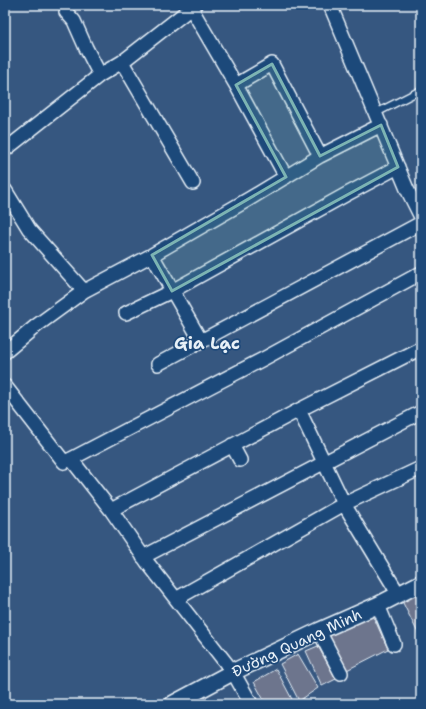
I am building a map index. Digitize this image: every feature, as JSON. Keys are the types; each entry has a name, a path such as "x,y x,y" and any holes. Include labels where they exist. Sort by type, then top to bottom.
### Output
{"street":[{"path":"330,5 407,189 421,217"},
{"path":"5,150 100,75 122,62 193,7 286,177"},
{"path":"66,12 74,21 100,75"},
{"path":"122,62 193,184"},
{"path":"236,85 272,64 320,156"},
{"path":"5,352 36,326 84,291 152,255 249,199 378,119"},
{"path":"126,313 172,291 340,197 398,167"},
{"path":"5,190 30,229 84,291"},
{"path":"158,364 421,223"},
{"path":"152,255 201,341"},
{"path":"5,386 64,462 265,358 421,273"},
{"path":"111,510 232,445 421,348"},
{"path":"299,410 344,504 399,595"},
{"path":"143,557 421,412"},
{"path":"232,445 240,460"},
{"path":"72,459 111,510 143,557 233,672 251,704"},
{"path":"176,599 344,504 421,468"},
{"name":"Đường Quang Minh","path":"173,704 233,672 378,605 421,583"},
{"path":"378,605 394,644"},
{"path":"319,631 341,673"}],"lane":[{"path":"378,119 421,90"}],"highlighted area":[{"path":"272,64 320,156 381,125 398,167 172,291 152,255 286,177 236,85"}],"building":[{"path":"421,583 421,636 420,637 399,595"},
{"path":"370,609 388,649 341,673 319,631"},
{"path":"318,646 336,679 322,686 306,651"},
{"path":"298,654 318,688 299,701 280,664"},
{"path":"276,669 294,703 266,704 254,682"}],"district":[{"name":"Gia Lạc","path":"207,343"}]}
